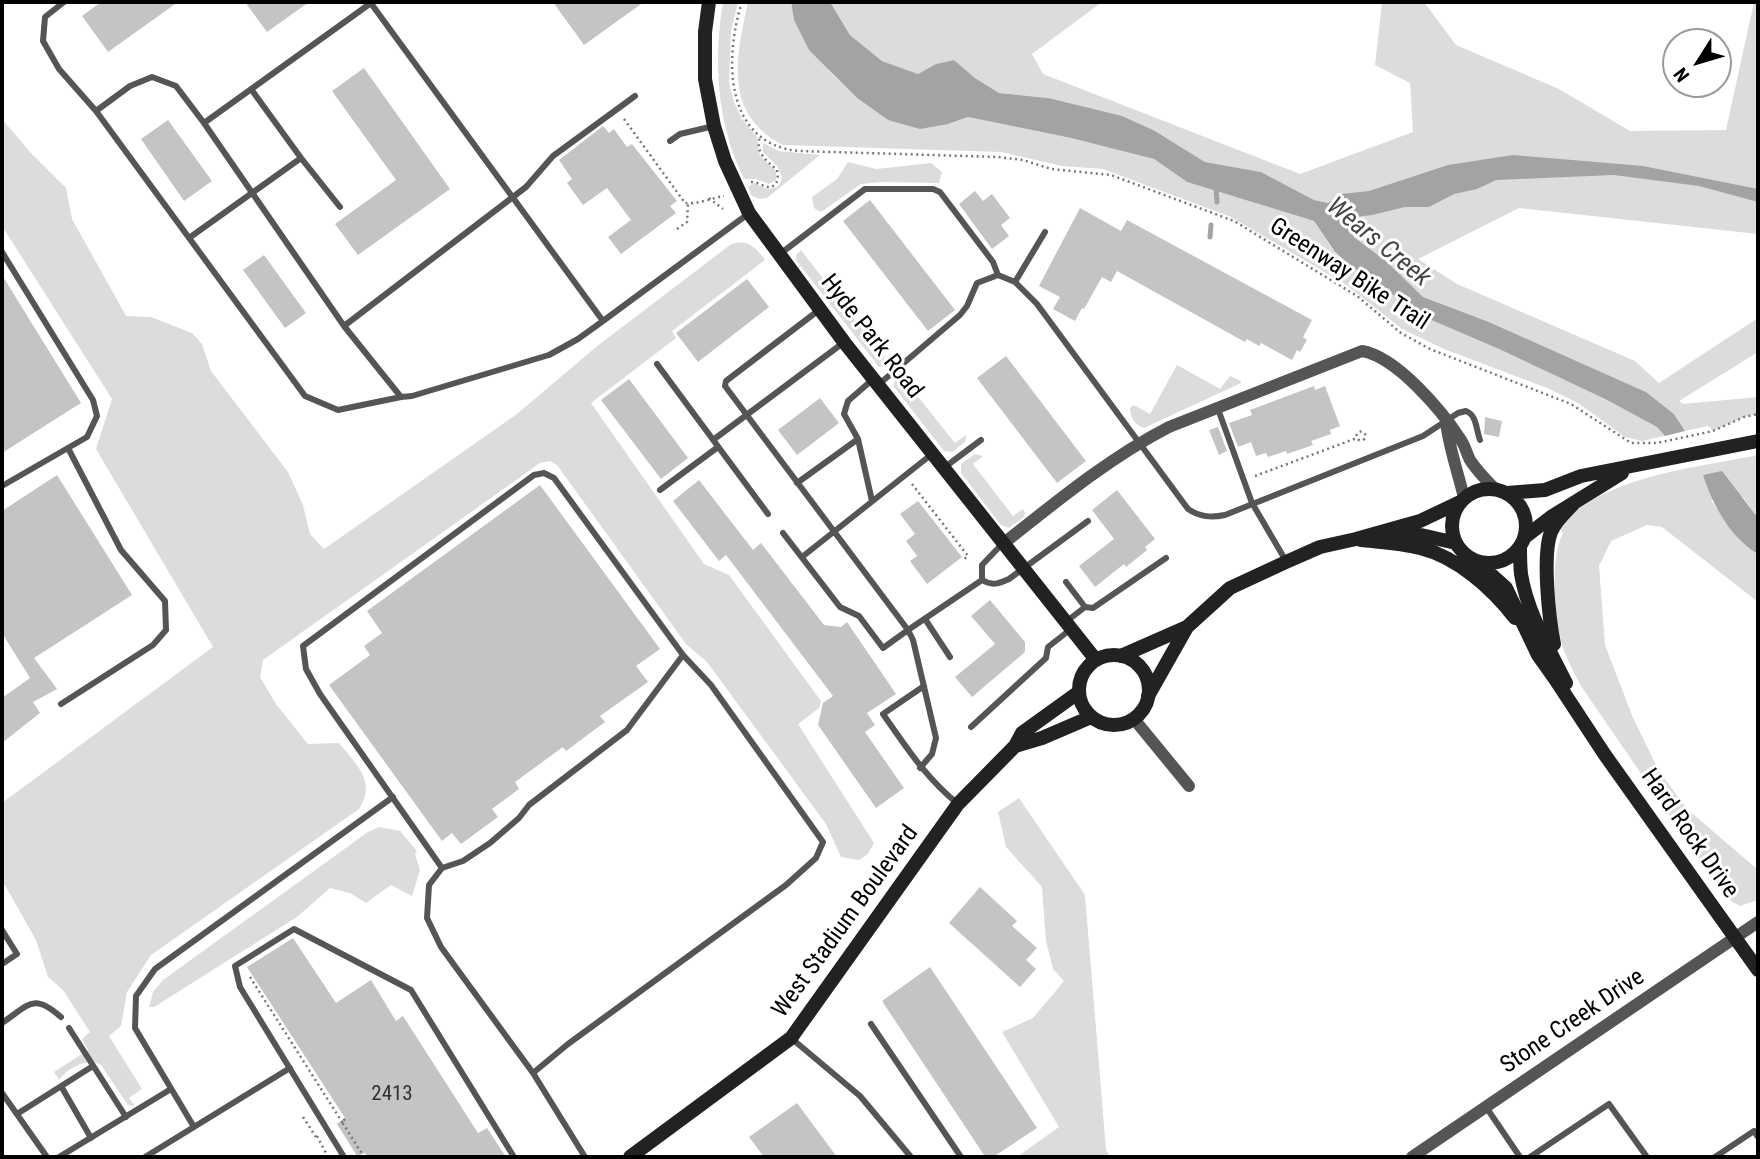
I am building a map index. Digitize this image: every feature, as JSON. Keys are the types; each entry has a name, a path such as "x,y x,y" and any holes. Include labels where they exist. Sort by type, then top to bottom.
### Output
{"main road":[{"name":"Hyde Park Road","path":"709,2 705,32 705,79 714,126 736,190 749,213 819,310 1096,660"},
{"path":"1148,696 1148,682 1142,670 1133,661 1121,656 1096,660 1086,669 1080,680 1082,705 1091,717 1105,724 1120,725 1134,719 1144,709 1148,696 1187,627 1230,588 1320,547 1356,540 1431,517 1475,491 1545,490 1581,476 1758,441"},
{"path":"1462,500 1452,522 1456,543 1476,561 1495,563 1505,560 1551,517 1602,483 1636,466"},
{"path":"1501,491 1517,501 1524,512 1526,524 1522,542"},
{"path":"1558,666 1547,609 1549,539 1557,522 1576,502"},
{"path":"1356,540 1421,535 1456,543"},
{"path":"1356,540 1419,547 1452,561 1496,595 1513,615 1538,655"},
{"name":"Hard Rock Drive","path":"1522,542 1523,584 1533,612 1585,723"},
{"name":"Hard Rock Drive","path":"1476,561 1506,589 1538,655 1758,970"},
{"path":"1121,656 1187,627"},
{"name":"West Stadium Boulevard","path":"630,1157 791,1038 958,804 1015,746 1022,733 1079,692"},
{"name":"West Stadium Boulevard","path":"1015,746 1042,738 1091,717"}],"street":[{"path":"1004,543 1139,442 1218,407 1362,351 1373,353 1405,374 1461,440 1481,474 1501,491"},
{"path":"1446,422 1449,443 1457,465 1462,500"},
{"path":"1134,719 1189,786"},
{"name":"Stone Creek Drive","path":"1412,1157 1758,922"}],"lane":[{"path":"64,2 45,17 43,41 59,69 96,111 304,396 338,410 412,396 549,355 578,339 749,213"},
{"path":"204,123 370,3 603,321"},
{"path":"96,111 130,86 152,77 176,86 344,326 401,397"},
{"path":"251,89 340,207"},
{"path":"344,326 526,187 552,156 635,96"},
{"path":"670,141 680,134 714,126"},
{"path":"188,238 301,158"},
{"path":"779,255 865,189 933,188 940,192 993,262 998,275"},
{"path":"1015,282 1045,232"},
{"path":"2,252 93,400 97,416 87,437 2,485"},
{"path":"872,501 858,439 846,420 844,407 852,396 876,382 960,315 977,283 998,275 1015,282 1037,304 1188,509 1196,514 1216,517 1423,436 1458,413 1472,413 1480,440"},
{"path":"819,310 726,381 725,386 908,630 913,640 936,738 935,747 920,768"},
{"path":"713,440 844,342"},
{"path":"657,364 768,514"},
{"path":"1218,407 1252,503 1286,562"},
{"path":"797,483 858,439"},
{"path":"945,467 981,440"},
{"path":"660,491 718,447"},
{"path":"61,704 153,645 166,630 165,601 121,550 68,448"},
{"path":"802,557 934,453"},
{"path":"442,868 320,694 306,669 303,646 534,475 544,473 554,478 683,655 711,685 823,842 816,859 786,885 568,1044 533,1073"},
{"path":"982,580 997,584 1024,569 1088,521"},
{"path":"783,533 840,607 859,616 883,648 982,580"},
{"path":"982,580 982,565 1004,543"},
{"path":"1066,582 1085,607 1093,608 1166,558"},
{"path":"971,727 1046,658 1048,647 1085,607"},
{"path":"925,619 950,657"},
{"path":"585,1157 533,1073 440,947 427,918 429,886 442,868 463,861 490,843 519,818 528,805 627,730 683,655"},
{"path":"924,686 883,714 920,768 958,804"},
{"path":"194,1127 135,1028 135,996 155,969 393,797"},
{"path":"344,1157 240,987 235,966 294,929 411,990 514,1157"},
{"path":"2,930 17,954 2,964"},
{"path":"2,1023 34,1002 46,1003 61,1017"},
{"path":"871,1024 961,1157"},
{"path":"69,1028 126,1117"},
{"path":"791,1038 860,1096 911,1157"},
{"path":"17,1114 93,1066"},
{"path":"145,1157 290,1068"},
{"path":"61,1086 91,1138"},
{"path":"59,1157 171,1089"},
{"path":"2,1093 47,1157"},
{"path":"1530,1157 1609,1104 1647,1157"},
{"path":"1486,1107 1520,1157"},
{"path":"1715,1157 1754,1131 1758,1137"}],"path":[{"path":"616,109 683,200 688,203 724,196 750,182 755,181 770,188 777,183 777,170 764,160 759,151 760,136 743,116 734,90 733,50 742,2"},
{"name":"Greenway Bike Trail","path":"760,136 788,150 998,156 1051,169 1111,175 1234,221 1357,296 1401,333 1430,349 1571,404 1631,443 1657,443 1713,431 1744,417 1758,414"},
{"path":"709,198 723,209"},
{"path":"677,229 687,222 688,203"},
{"path":"1244,480 1357,438"},
{"path":"905,475 968,556 963,560"},
{"path":"240,962 344,1121 363,1157"},
{"path":"303,1117 316,1137"}],"shaded area":[{"path":"723,2 738,2 731,31 729,83 742,119 757,137 760,156 776,171 776,180 769,184 756,179 744,179 728,137 718,70"},
{"path":"748,2 791,2 794,20 831,73 857,98 888,120 948,124 968,117 1071,138 1154,159 1187,182 1314,221 1335,253 1429,319 1605,399 1657,427 1665,436 1642,441 1625,437 1578,403 1547,388 1444,349 1402,329 1345,284 1231,217 1103,169 1062,166 1001,152 783,145 764,132 742,101 738,64"},
{"path":"791,2 830,2 850,35 882,61 918,74 936,64 954,60 999,93 1048,98 1122,116 1155,131 1205,162 1261,172 1314,200 1328,203 1342,194 1369,191 1448,165 1513,155 1643,166 1758,189 1758,202 1699,186 1614,175 1496,180 1477,189 1454,194 1429,207 1405,207 1348,218 1347,222 1354,237 1387,262 1423,297 1489,322 1646,392 1674,414 1685,431 1665,436 1657,427 1605,399 1429,319 1353,268 1335,252 1314,221 1187,182 1154,159 1071,138 968,117 920,129 888,120 857,98 809,50 794,20"},
{"path":"830,2 1102,2 1032,54 1043,74 1300,174 1413,132 1410,83 1375,65 1382,2 1424,2 1456,45 1559,89 1630,131 1726,130 1754,2 1758,2 1758,234 1519,208 1418,259 1457,284 1635,361 1659,383 1758,318 1758,352 1679,401 1683,404 1758,397 1758,414 1744,417 1713,431 1708,426 1685,431 1674,414 1646,392 1489,322 1423,297 1387,262 1354,237 1347,222 1348,217 1355,217 1328,203 1314,200 1261,172 1205,162 1155,131 1048,98 999,93 954,60 936,64 918,74 882,61 850,35"},
{"path":"2,119 66,188 72,219 126,316 151,317 192,333 202,344 211,371 288,472 303,505 310,534 324,549 517,414 596,347 730,245 746,243 754,248 765,260 672,331 676,338 591,403 704,564 729,575 821,701 819,708 798,724 874,843 868,854 859,860 841,857 826,824 707,662 686,644 557,465 550,461 540,463 263,660 260,677 276,704 308,744 339,743 362,774 366,790 364,799 359,809 151,955 127,992 121,1026 109,1036 142,1089 129,1098 135,1106 128,1105 101,1065 96,1063 78,1065 67,1071 59,1080 54,1072 88,1050 82,1039 90,1032 63,990 48,977 36,940 2,880 2,803 213,647 96,449 112,399 2,226"},
{"path":"763,143 779,151 820,155 767,198 759,199 751,195 748,187 754,183 775,188 782,177 777,166 763,152"},
{"path":"848,162 876,169 931,163 942,172 939,183 861,184 821,212 814,208 812,197 837,179"},
{"path":"801,250 887,361 886,367 879,367 796,260 796,255"},
{"path":"1177,365 1220,389 1230,376 1241,383 1144,428 1141,427 1134,420 1130,408 1134,405 1150,414"},
{"path":"900,377 955,443 966,435 965,442 952,452 944,451 894,387 894,382"},
{"path":"975,454 983,456 973,464 1013,516 1023,509 1025,513 1024,517 1009,528 1001,525 961,473 961,464"},
{"path":"1758,455 1758,518 1743,497 1711,500 1726,523 1758,554 1758,602 1662,527 1647,525 1611,541 1599,566 1605,645 1633,718 1659,771 1687,809 1757,869 1758,900 1740,906 1731,901 1716,883 1581,686 1561,639 1556,608 1555,574 1563,533 1561,530 1572,515 1593,500 1614,489 1662,474"},
{"path":"1722,471 1758,518 1758,554 1731,530 1712,498 1703,475"},
{"path":"1019,798 1085,895 1106,1150 1111,1157 1021,1157 1021,1154 1059,1127 1002,1032 1033,1018 1064,981 1053,969 1046,941 1042,887 1006,847 998,812"},
{"path":"379,827 400,831 417,851 415,854 420,870 412,896 391,885 366,903 350,893 330,888 297,917 154,1007 149,1007 153,992 163,980 368,832"}],"building":[{"path":"101,2 178,2 108,52 82,16"},
{"path":"245,2 309,2 267,32"},
{"path":"553,2 644,2 584,45"},
{"path":"364,68 450,189 358,255 335,224 396,180 332,91"},
{"path":"168,120 212,181 184,201 141,139"},
{"path":"603,126 609,133 614,129 627,147 632,144 677,201 670,206 676,213 621,254 608,237 631,220 607,188 583,205 567,183 572,179 559,160"},
{"path":"975,191 983,201 992,194 1010,218 1001,225 1009,236 992,249 959,204"},
{"path":"870,200 955,310 928,331 843,221"},
{"path":"1080,208 1121,231 1127,220 1312,320 1303,337 1307,340 1300,352 1297,350 1292,360 1261,343 1259,346 1247,339 1245,342 1117,271 1111,282 1102,277 1075,321 1053,309 1060,297 1039,286"},
{"path":"264,255 306,313 285,328 243,270"},
{"path":"2,275 81,403 2,453"},
{"path":"747,279 769,307 698,362 676,333"},
{"path":"1006,356 1086,461 1057,483 977,378"},
{"path":"629,379 688,458 661,479 601,400"},
{"path":"1314,386 1315,390 1325,386 1340,426 1330,430 1331,434 1311,441 1313,445 1268,457 1266,453 1256,456 1251,442 1238,447 1229,423 1252,415 1250,410"},
{"path":"820,398 839,423 797,455 778,430"},
{"path":"1485,417 1502,421 1499,437 1484,434"},
{"path":"1218,427 1227,451 1219,455 1209,430"},
{"path":"57,475 132,595 34,658 57,689 33,702 40,713 2,743 2,698 30,678 2,633 2,511"},
{"path":"699,480 753,550 761,543 824,625 841,627 847,622 896,694 867,713 875,725 865,732 904,788 876,808 818,725 823,703 833,696 726,555 719,561 673,501"},
{"path":"540,485 660,649 636,666 648,682 600,716 605,722 566,751 563,747 515,782 519,789 492,809 498,817 461,844 452,833 442,841 329,685 370,655 364,646 382,633 367,611"},
{"path":"1117,490 1155,539 1145,547 1147,550 1126,567 1124,564 1095,587 1079,566 1114,539 1092,510"},
{"path":"918,501 962,557 927,584 910,561 917,556 906,541 915,534 900,514"},
{"path":"990,600 1025,642 1025,652 972,697 955,677 995,644 971,616"},
{"path":"980,887 1017,921 1012,926 1037,948 1026,960 1036,969 1020,987 949,923"},
{"path":"293,938 336,1003 371,980 396,1021 403,1016 478,1133 487,1128 506,1157 368,1157 365,1153 357,1156 337,1124 345,1118 247,967"},
{"path":"930,967 1037,1128 993,1157 984,1155 882,1001"},
{"path":"797,1103 837,1157 764,1157 749,1137"}],"waterway":[{"path":"1216,187 1217,202"},
{"path":"1210,237 1211,225"}],"water label":[{"name":"Wears Creek","path":"1378,243"}]}
